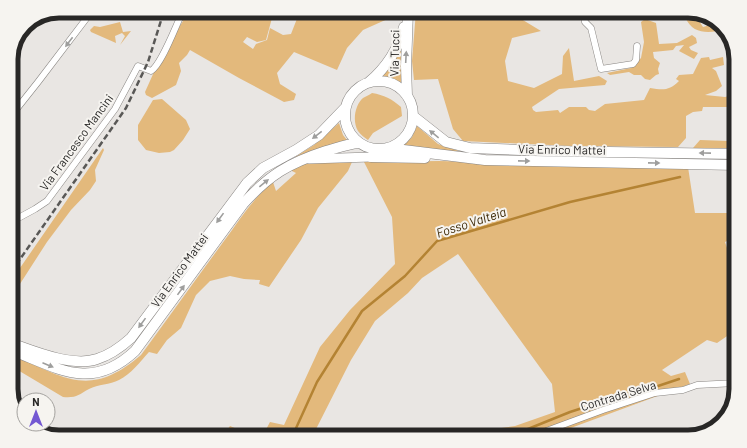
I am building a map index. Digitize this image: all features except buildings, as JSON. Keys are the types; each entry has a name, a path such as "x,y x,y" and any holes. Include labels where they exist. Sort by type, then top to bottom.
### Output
{"main road":[{"name":"Via Tucci","path":"368,82 383,69 394,52 406,18"},
{"name":"Via Tucci","path":"408,18 406,66 409,100"},
{"path":"304,159 355,157 373,153 395,145 405,137 410,128 413,116 409,100 400,89 391,83 379,81 368,82 355,90 347,101 344,115 347,128 354,139 373,153 485,160"},
{"name":"Via Enrico Mattei","path":"18,345 70,361 91,361 115,351 131,338 247,183 263,168 319,135 345,108"},
{"name":"Via Enrico Mattei","path":"413,116 446,142 470,148 546,152 729,154"},
{"name":"Via Enrico Mattei","path":"18,355 57,370 72,373 96,373 120,364 135,351 243,204 258,187 288,166 304,159 350,144 361,144"},
{"name":"Via Enrico Mattei","path":"387,148 485,160 729,165"}],"street":[{"path":"18,107 87,18"},
{"name":"Via Francesco Mancini","path":"18,218 47,201 115,109 138,66 151,71 158,64 180,18"},
{"path":"584,18 585,22 591,28 601,70 633,64 636,60 637,46"},
{"name":"Contrada Selva","path":"549,430 655,393 683,390 697,385 729,383"}],"shaded area":[{"path":"180,18 272,18 266,40 257,42 247,37 243,42 253,49 256,44 267,40 270,28 283,35 291,34 297,18 390,18 363,30 347,48 337,70 294,52 277,73 280,84 296,94 294,100 284,102 190,50 179,63 181,71 176,85 152,98 146,95 145,92 154,72 167,54 174,35 183,21"},
{"path":"415,18 520,18 541,31 512,38 505,61 508,81 534,88 562,74 563,56 569,48 574,81 599,76 607,81 605,85 559,89 532,107 536,112 558,110 560,113 569,107 586,107 589,110 595,111 605,104 644,100 650,88 662,89 672,87 679,81 676,79 679,75 693,74 701,58 709,57 710,60 723,57 724,65 712,68 716,71 722,86 716,91 705,95 729,96 729,107 703,107 702,111 693,112 686,116 686,138 678,147 571,146 463,141 453,129 438,79 414,80 412,61"},
{"path":"686,18 698,19 703,27 710,25 718,31 707,32 697,30 688,23"},
{"path":"645,19 656,23 659,44 677,43 692,35 696,38 697,43 689,47 691,50 698,53 694,59 679,51 684,45 676,46 673,50 653,52 654,58 660,63 658,69 659,74 650,80 645,79 641,75 634,75 629,72 610,75 607,73 631,68 641,58 644,42 641,22"},
{"path":"120,22 123,32 131,31 120,45 125,36 122,33 115,36 116,43 91,32 90,30 94,26 100,27"},
{"path":"403,45 401,83 389,77 382,77 391,65"},
{"path":"372,93 384,96 398,104 401,107 402,116 373,133 368,140 361,135 356,127 355,113 360,101"},
{"path":"162,99 186,120 190,129 174,150 159,153 146,150 138,140 138,125 153,100"},
{"path":"339,123 343,135 347,140 296,158 295,157 314,145"},
{"path":"417,126 438,144 462,152 405,146 404,145 412,137"},
{"path":"700,140 729,141 729,148 693,148"},
{"path":"103,148 104,150 95,170 96,181 90,190 71,210 47,242 18,287 18,271"},
{"path":"439,161 688,167 695,213 729,213 729,240 725,242 729,254 729,335 717,343 707,340 662,370 671,376 685,372 690,384 565,430 488,430 515,426 555,412 552,384 458,254 422,278 408,293 375,321 351,360 316,430 266,430 270,422 284,425 320,347 350,310 395,264 392,217 364,162"},
{"path":"352,162 348,171 318,208 301,240 269,287 259,284 260,280 230,276 210,281 196,295 181,328 167,340 157,354 149,352 135,368 115,382 93,387 74,396 63,397 18,370 18,359 20,358 53,373 68,378 82,380 95,380 109,376 124,368 141,355 259,195 273,182 276,191 296,173 290,170 307,163"},
{"path":"230,426 239,430 227,430"}],"waterway":[{"name":"Fosso Valteia","path":"295,430 317,382 362,311 405,276 437,241 570,202 680,177"},
{"path":"525,430 570,412 679,379"}],"railway":[{"path":"18,262 126,108 148,62 162,18"}]}
